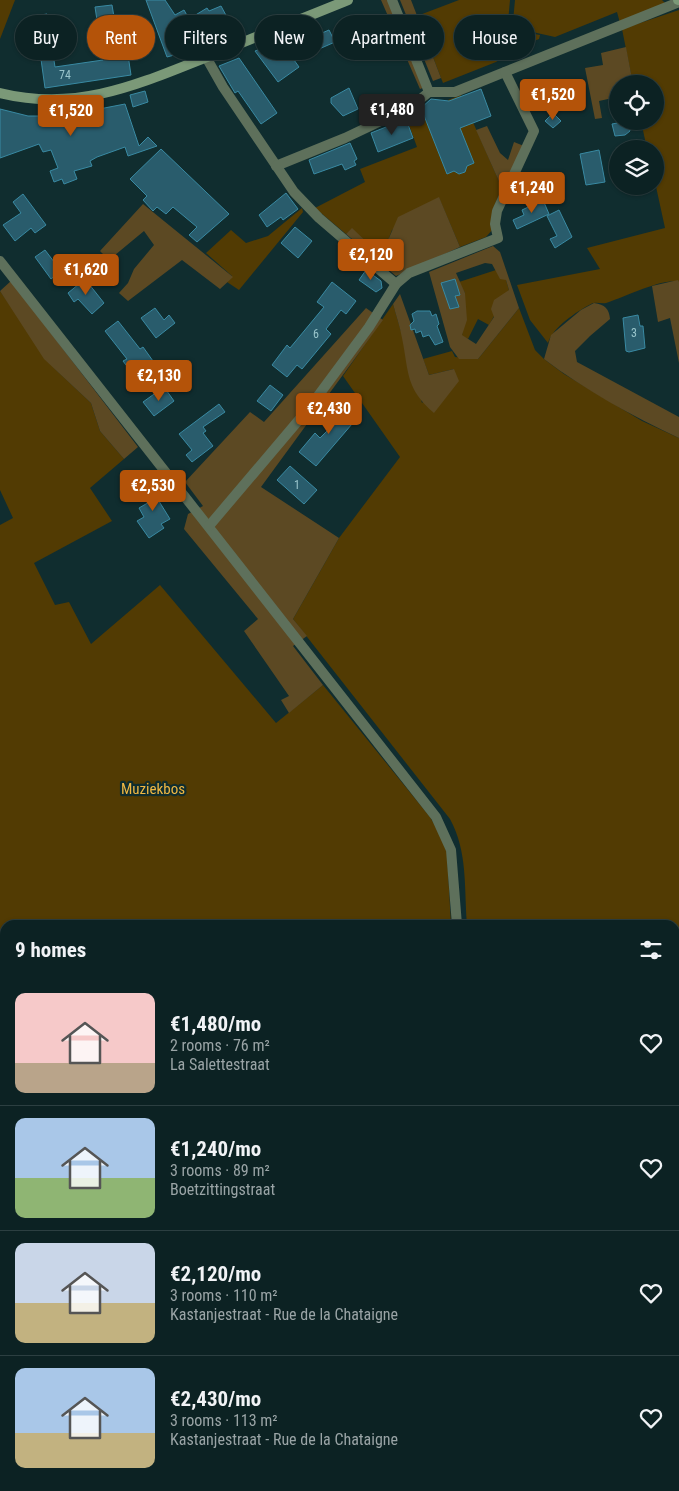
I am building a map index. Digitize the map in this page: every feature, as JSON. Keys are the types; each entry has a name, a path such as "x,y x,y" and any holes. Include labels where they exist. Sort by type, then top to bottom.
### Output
{"main road":[{"path":"245,41 348,0"},
{"path":"0,93 23,99 48,101 74,99 121,90 199,60"}],"street":[{"path":"392,0 430,92"},
{"path":"276,166 345,138 412,106 430,92 455,92 679,1"},
{"path":"208,60 276,166 304,204 396,284"},
{"path":"209,526 309,408 370,327 396,284 409,273 498,238 495,224 497,211 534,131 505,72"},
{"path":"0,261 436,817 451,850 456,920"}],"green space":[{"path":"0,0 15,0 0,39"},
{"path":"459,0 510,0 509,15 454,15 454,60 499,60 443,83 434,60 444,60 444,15 420,15"},
{"path":"515,0 662,0 665,3 620,23 617,12 555,37 535,33 535,15 514,15"},
{"path":"679,10 679,282 664,282 607,303 591,304 560,326 548,343 530,320 517,285 600,269 587,248 665,228 658,195 664,195 664,140 645,140 643,130 664,130 664,75 631,75 622,29"},
{"path":"535,34 540,35 539,39 535,41"},
{"path":"461,95 502,188 492,211 493,229 486,237 460,247 439,198 392,230 389,238 374,250 352,229 346,234 315,208 365,182 360,169 417,147 406,117 422,110 447,174 454,171 459,174 465,172 467,166 474,163 448,100"},
{"path":"302,208 303,212 239,290 227,282 232,276 206,253 231,230 246,243 268,236"},
{"path":"496,270 506,280 509,290 489,325 478,319 468,339 462,336 465,293 459,282"},
{"name":"Muziekbos","path":"0,291 55,369 91,403 100,431 124,459 90,488 112,521 34,563 55,605 69,602 91,644 160,585 276,723 323,685 430,817 441,836 447,853 451,920 0,920 0,525 13,518 0,490"},
{"path":"393,304 422,403 454,369 429,375 423,359 452,351 455,357 478,359 519,308 535,350 544,359 564,374 642,421 679,438 679,920 467,920 460,844 450,819 293,619 339,538 400,457 343,376"}],"shaded area":[{"path":"381,0 388,0 394,15 388,15"},
{"path":"400,0 411,0 417,15 406,15"},
{"path":"626,47 631,75 609,75 609,99 599,101 602,118 595,119 585,68 603,65 601,53"},
{"path":"407,60 414,60 425,87 420,89"},
{"path":"424,60 434,60 441,78 433,81"},
{"path":"487,126 500,153 508,160 514,142 524,146 502,188 476,130"},
{"path":"439,197 460,247 396,276 346,234 352,228 374,249 389,238 398,217"},
{"path":"143,204 233,277 220,289 182,260 128,301 119,293 128,283 134,269 154,245 144,231 109,260 100,251"},
{"path":"493,246 500,252 519,308 478,359 459,359 450,347 429,272","holes":["485,263 492,264 500,279 506,280 509,290 494,300 491,309 494,317 476,344 462,335 467,320 465,293 456,273"]},
{"path":"678,280 679,363 670,318 658,322 652,286"},
{"path":"11,281 138,447 124,459 100,431 91,403 44,359 0,291"},
{"path":"400,294 429,375 454,369 459,381 434,413 418,396 410,379 393,304"},
{"path":"594,303 606,308 610,319 575,351 577,362 679,417 679,438 609,402 544,359 551,335 581,310"},
{"path":"366,308 383,320 261,487 339,538 293,619 307,636 293,646 323,685 289,713 281,700 289,696 244,631 258,619 184,529 188,514 203,506 185,482 250,412 264,422"}],"building":[{"path":"146,0 165,0 175,15 165,15 165,52 155,24 155,15 152,15"},
{"path":"112,5 114,15 96,15 95,7"},
{"path":"221,6 226,15 196,15 207,8 209,11"},
{"path":"184,10 187,15 175,15"},
{"path":"329,30 333,43 323,47 323,33"},
{"path":"41,60 54,60 55,67 103,60 129,60 131,75 45,88"},
{"path":"234,60 240,60 277,113 261,124 238,91 235,93 219,66"},
{"path":"262,60 294,60 299,67 278,82"},
{"path":"349,88 358,109 343,116 331,103 331,98"},
{"path":"481,89 491,116 460,128 474,163 467,166 465,172 459,174 454,171 447,174 421,108 431,99 449,101"},
{"path":"145,91 148,102 133,107 130,95"},
{"path":"125,104 139,146 148,137 157,146 128,156 125,147 97,157 90,161 92,166 74,171 77,179 64,184 62,179 54,182 50,171 58,168 51,150 43,152 39,144 0,158 0,109 28,116 63,116"},
{"path":"553,113 561,121 553,128 545,121"},
{"path":"406,119 413,138 378,152 371,133"},
{"path":"614,130 630,130 625,135 615,136"},
{"path":"350,143 357,159 354,161 356,165 345,170 342,164 314,174 309,160"},
{"path":"161,149 229,214 197,242 189,235 197,227 173,207 166,214 157,207 153,211 143,200 147,196 130,179"},
{"path":"599,150 605,182 586,185 580,154"},
{"path":"286,193 298,209 283,220 281,217 267,227 259,215"},
{"path":"23,194 46,225 35,233 31,228 15,241 3,225 21,213 13,202"},
{"path":"543,200 549,214 517,229 513,220 524,215 522,210"},
{"path":"559,210 572,237 555,248 550,239 557,236 547,216"},
{"path":"295,227 312,241 298,258 281,243"},
{"path":"45,250 61,271 51,279 35,257"},
{"path":"366,270 381,281 382,288 376,292 359,280"},
{"path":"85,279 104,303 92,314 78,299 74,302 68,293"},
{"path":"455,279 460,295 455,296 459,307 450,309 441,283"},
{"path":"332,282 356,301 346,314 341,310 326,329 331,334 302,369 297,365 287,377 272,365 287,345 290,348 324,307 317,302"},
{"path":"155,308 164,320 169,315 175,323 156,338 141,318"},
{"path":"417,311 430,311 432,316 436,314 439,324 437,326 443,342 435,345 429,335 423,337 421,331 416,333 415,329 411,330 410,325 414,321 412,314"},
{"path":"638,315 640,326 643,326 645,348 629,352 626,351 623,318"},
{"path":"118,321 140,349 143,347 158,368 139,382 123,361 127,359 105,331"},
{"path":"270,385 283,395 271,411 257,401"},
{"path":"164,387 174,401 154,416 143,402"},
{"path":"342,403 358,417 316,466 299,452 315,433 320,438 334,424 328,418"},
{"path":"219,404 225,412 203,427 206,431 203,433 213,446 192,462 186,455 192,450 179,434"},
{"path":"290,466 317,490 304,504 277,480"},
{"path":"159,482 166,492 157,498 170,519 161,524 164,528 149,538 137,521 144,517 139,508 151,501 144,491"}]}
